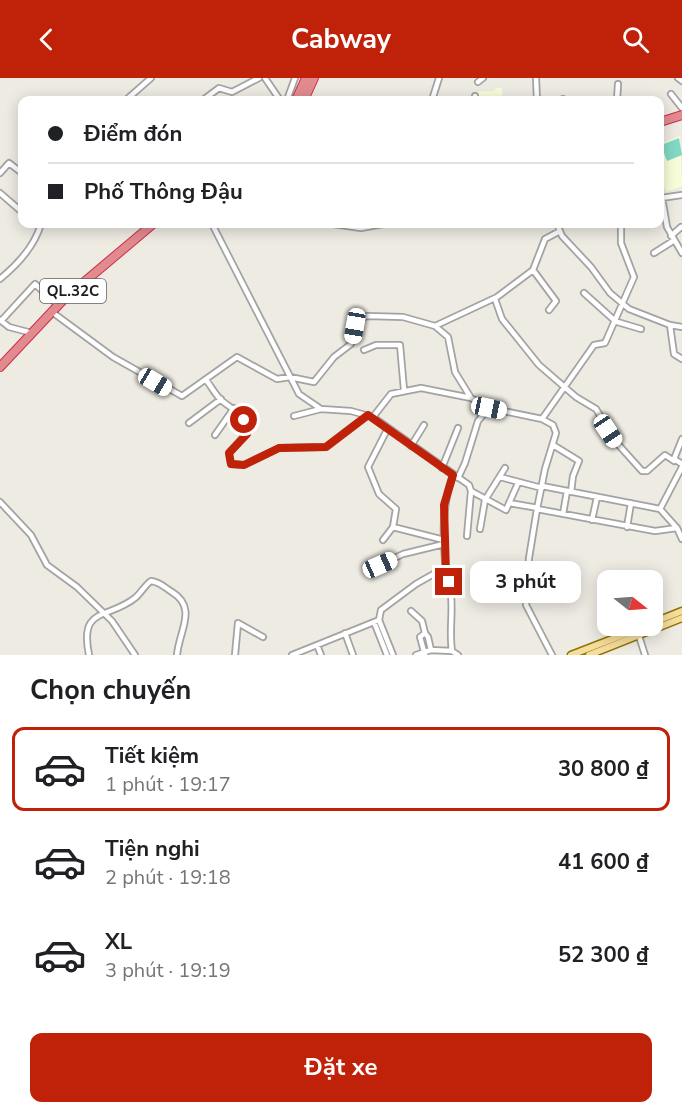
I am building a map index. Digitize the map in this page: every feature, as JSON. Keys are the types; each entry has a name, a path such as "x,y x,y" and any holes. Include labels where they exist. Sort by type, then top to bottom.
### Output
{"highway":[{"path":"298,96 306,78"},
{"path":"306,96 314,78"},
{"path":"664,121 682,115"},
{"name":"QL.32C","path":"0,367 58,305 148,228"}],"main road":[{"path":"663,619 682,611"},
{"path":"663,626 682,618"},
{"path":"574,655 621,636"},
{"path":"589,655 608,652 639,636"}],"street":[{"path":"130,96 150,78"},
{"path":"208,96 219,88 232,92 259,78"},
{"path":"265,78 277,96"},
{"path":"288,96 295,78"},
{"path":"433,96 439,78"},
{"path":"536,78 537,96"},
{"path":"678,78 682,81"},
{"path":"617,96 618,84"},
{"path":"671,94 682,108"},
{"path":"0,173 9,163 18,170"},
{"path":"0,193 18,209"},
{"path":"664,198 682,195"},
{"path":"664,209 672,238 682,253"},
{"path":"654,253 681,227"},
{"path":"0,279 15,266 40,228"},
{"path":"215,228 296,391 321,409"},
{"path":"559,228 594,271 599,281 621,303 670,325 682,327"},
{"path":"542,419 564,385 596,344 605,343 634,275 621,243 621,228"},
{"path":"435,326 495,299 533,270 545,239 560,231"},
{"path":"533,270 556,301 549,310"},
{"path":"32,333 10,327 0,320 35,284 58,305"},
{"path":"584,293 614,321 641,328"},
{"path":"495,299 500,316 539,365 578,399 596,409 616,442 642,471 647,471 665,455 682,466 660,509"},
{"path":"52,312 113,357 178,395 185,395 237,357 277,379 290,377 308,383 316,382 334,357 351,344 357,322 363,317 411,318 435,326 448,337 455,372 471,398"},
{"path":"670,325 674,354 682,359"},
{"path":"364,350 376,345 400,345 404,390"},
{"path":"206,380 221,399 243,416 247,428 242,441 229,453 231,464 240,466 279,448 329,446 370,416 388,396 404,390 421,388 471,398 489,408 542,419 556,430 542,487 529,558 526,605 552,655"},
{"path":"189,423 221,399"},
{"path":"215,435 234,408"},
{"path":"458,655 453,651 449,630 451,593 444,542 444,505 455,476 465,463 478,421 489,408"},
{"path":"294,416 321,409 370,416 388,428 471,487 467,536"},
{"path":"411,446 424,425"},
{"path":"383,540 393,527 396,509 379,494 368,467 388,428"},
{"path":"442,468 458,428"},
{"path":"674,461 682,440"},
{"path":"553,445 579,461 563,514"},
{"path":"480,529 485,501 505,468"},
{"path":"500,477 518,483 660,509 677,528 682,539"},
{"path":"471,491 485,501 506,510 518,483"},
{"path":"592,520 597,497"},
{"path":"509,502 627,527 659,531 677,528"},
{"path":"627,527 631,503"},
{"path":"1,506 31,535 48,565 77,587 120,630 135,655"},
{"path":"393,527 444,542"},
{"path":"380,565 404,554 444,542"},
{"path":"292,655 376,621 383,608 446,567"},
{"path":"89,655 86,630 95,618 135,598 151,580 160,583 179,597 186,609 187,616 177,655"},
{"path":"411,611 422,621 425,633 420,637 427,652"},
{"path":"376,621 387,655"},
{"path":"376,621 393,655"},
{"path":"235,655 238,623 263,637"},
{"path":"345,633 353,655"},
{"path":"639,636 645,655"},
{"path":"317,645 321,655"},
{"path":"416,655 427,652 453,651"}],"shaded area":[{"path":"496,88 502,88 502,96 476,96 476,92 494,91"},
{"path":"680,136 682,186 666,192 664,186 664,142"}],"green space":[{"path":"679,138 682,155 667,161 664,144"}],"route":[{"path":"244,420 247,434 229,453 231,464 234,466 244,465 279,448 318,448 332,445 368,415 453,475 444,505 446,577 449,582"}]}
